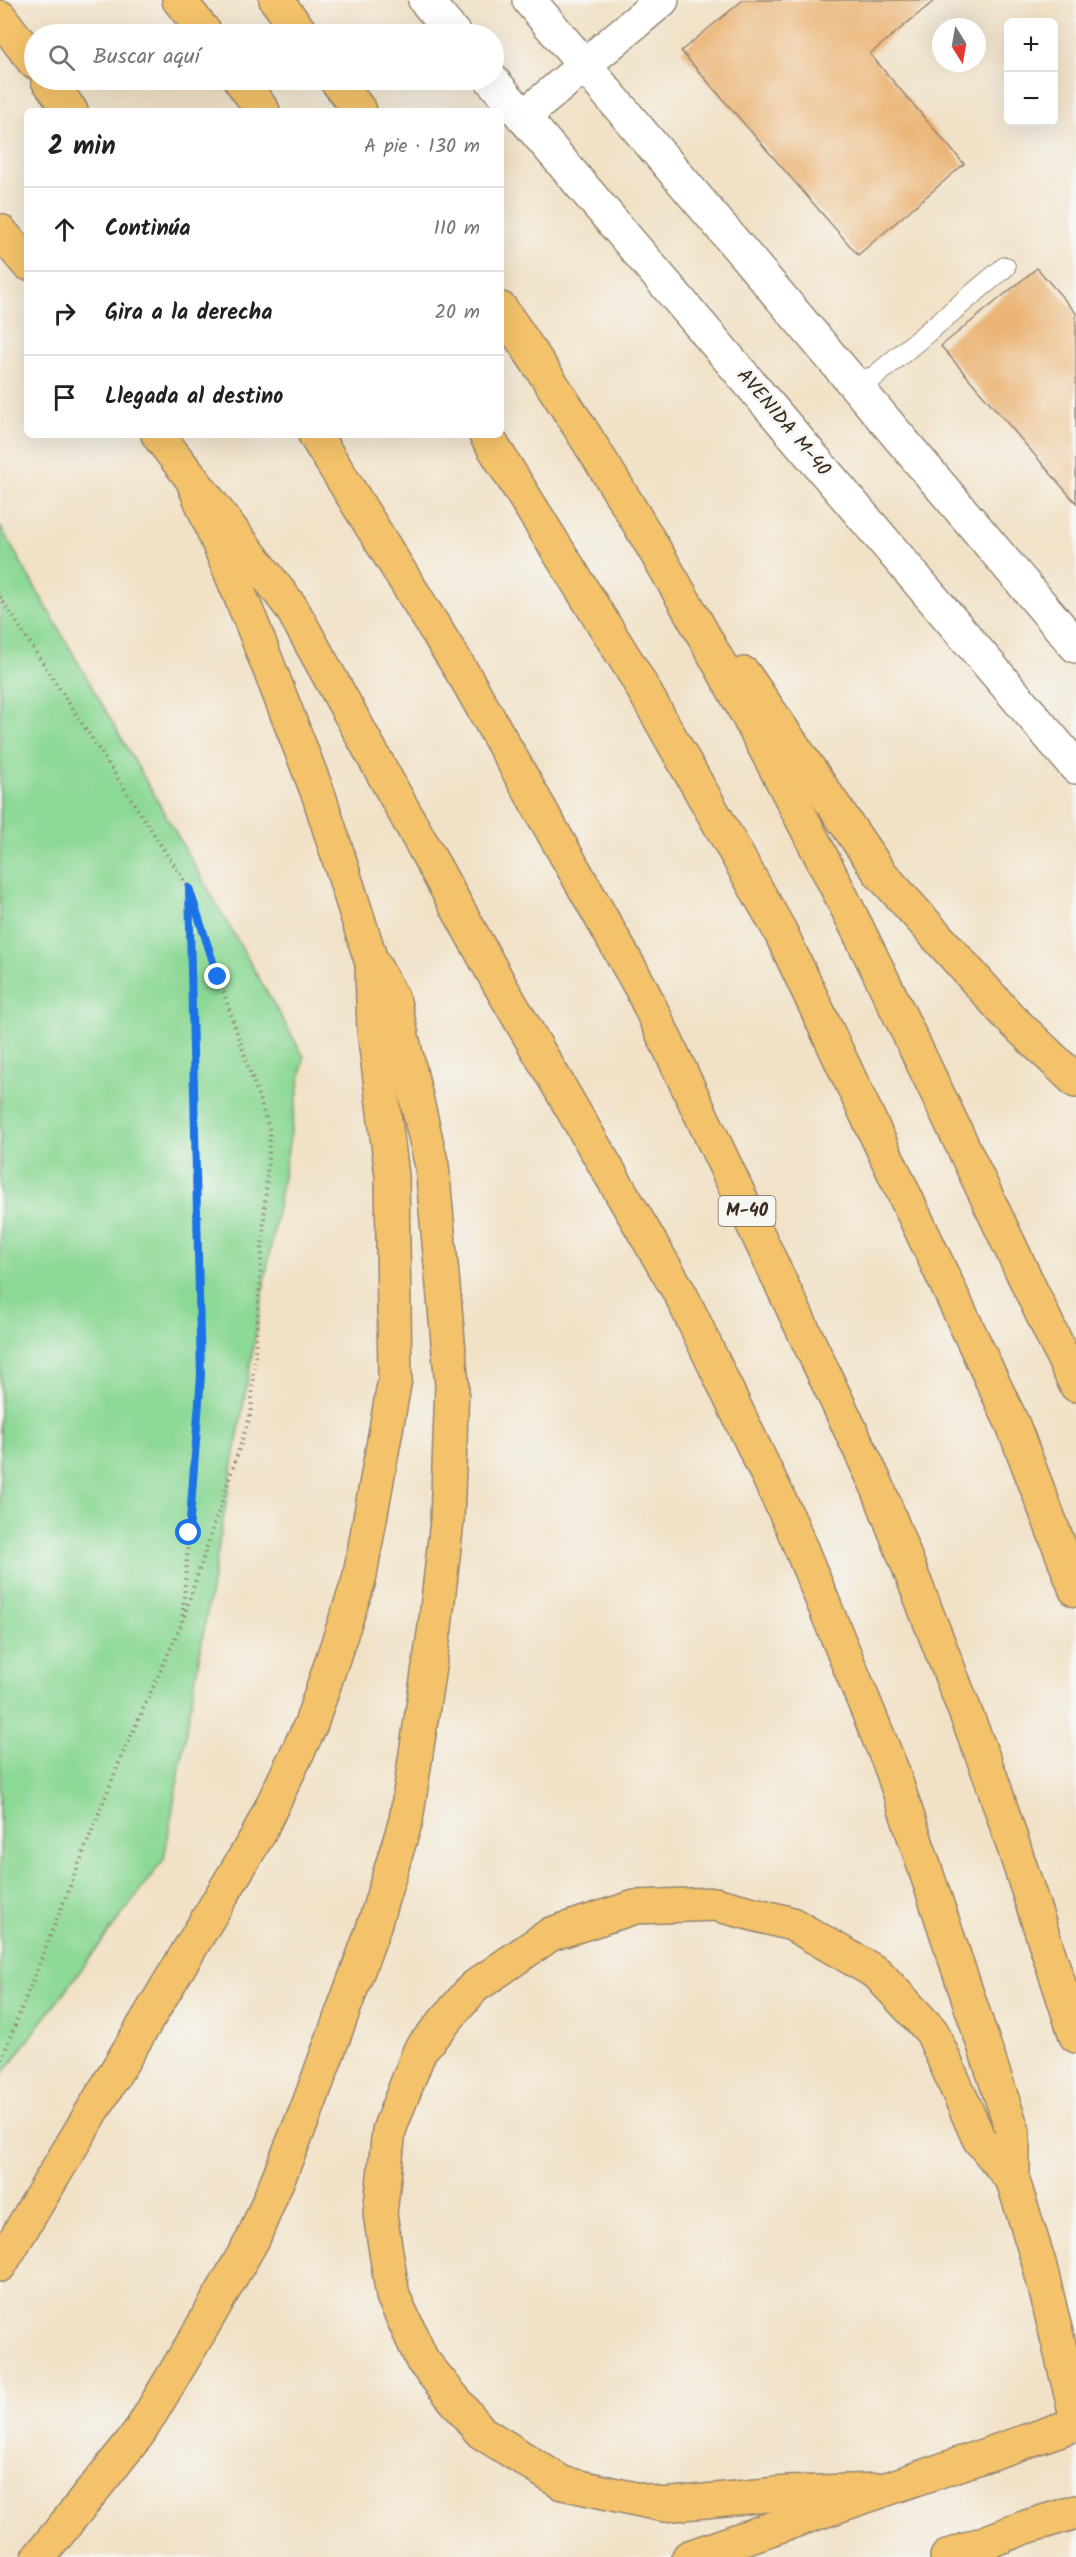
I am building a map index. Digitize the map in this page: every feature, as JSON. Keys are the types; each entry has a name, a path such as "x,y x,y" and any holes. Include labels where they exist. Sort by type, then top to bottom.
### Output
{"highway":[{"path":"179,0 198,24"},
{"path":"276,0 294,24"},
{"path":"0,17 24,49"},
{"path":"55,90 69,108"},
{"path":"247,90 261,108"},
{"path":"344,90 358,108"},
{"path":"0,231 24,259"},
{"path":"504,313 554,384 687,606 850,911 1076,1385"},
{"path":"160,438 291,607 501,987 681,1295 791,1524 892,1770 1013,2132 1013,2181 1039,2263 1076,2415"},
{"name":"M-40","path":"317,438 466,680 641,988 878,1488 991,1778 1076,2036"},
{"path":"488,438 634,673 780,931 1013,1425 1076,1590"},
{"path":"39,2557 139,2433 253,2238 307,2109 372,1932 406,1820 435,1627 445,1533 452,1385 432,1166 394,1002 371,960 319,796 194,484"},
{"path":"687,606 735,660 880,873 1010,1018 1076,1081"},
{"path":"0,2265 258,1835 311,1724 359,1580 395,1379 392,1176 374,1031 371,960"},
{"path":"879,2490 788,2493 663,2505 562,2483 481,2432 422,2360 393,2296 380,2214 389,2130 420,2050 474,1987 551,1934 635,1907 715,1904 792,1924 877,1973 932,2032 979,2139 1013,2181"},
{"path":"689,2557 1076,2424"},
{"path":"947,2557 1026,2527 1076,2512"}],"street":[{"path":"425,0 445,24"},
{"path":"529,0 1076,646"},
{"path":"523,117 662,0"},
{"name":"AVENIDA M-40","path":"500,90 1074,760"}],"lane":[{"path":"853,382 874,377 1005,267"}],"path":[{"path":"0,597 189,888 270,1131 251,1413 182,1623 120,1760 0,2063"},
{"path":"182,1623 201,1375 189,888"}],"green space":[{"path":"0,526 304,1057 164,1859 0,2078"}],"building":[{"path":"743,0 935,0 870,54 964,164 858,255 681,51"},
{"path":"1037,268 1076,313 1076,503 941,346"}],"route":[{"path":"189,1533 201,1375 189,888 218,977"}]}
